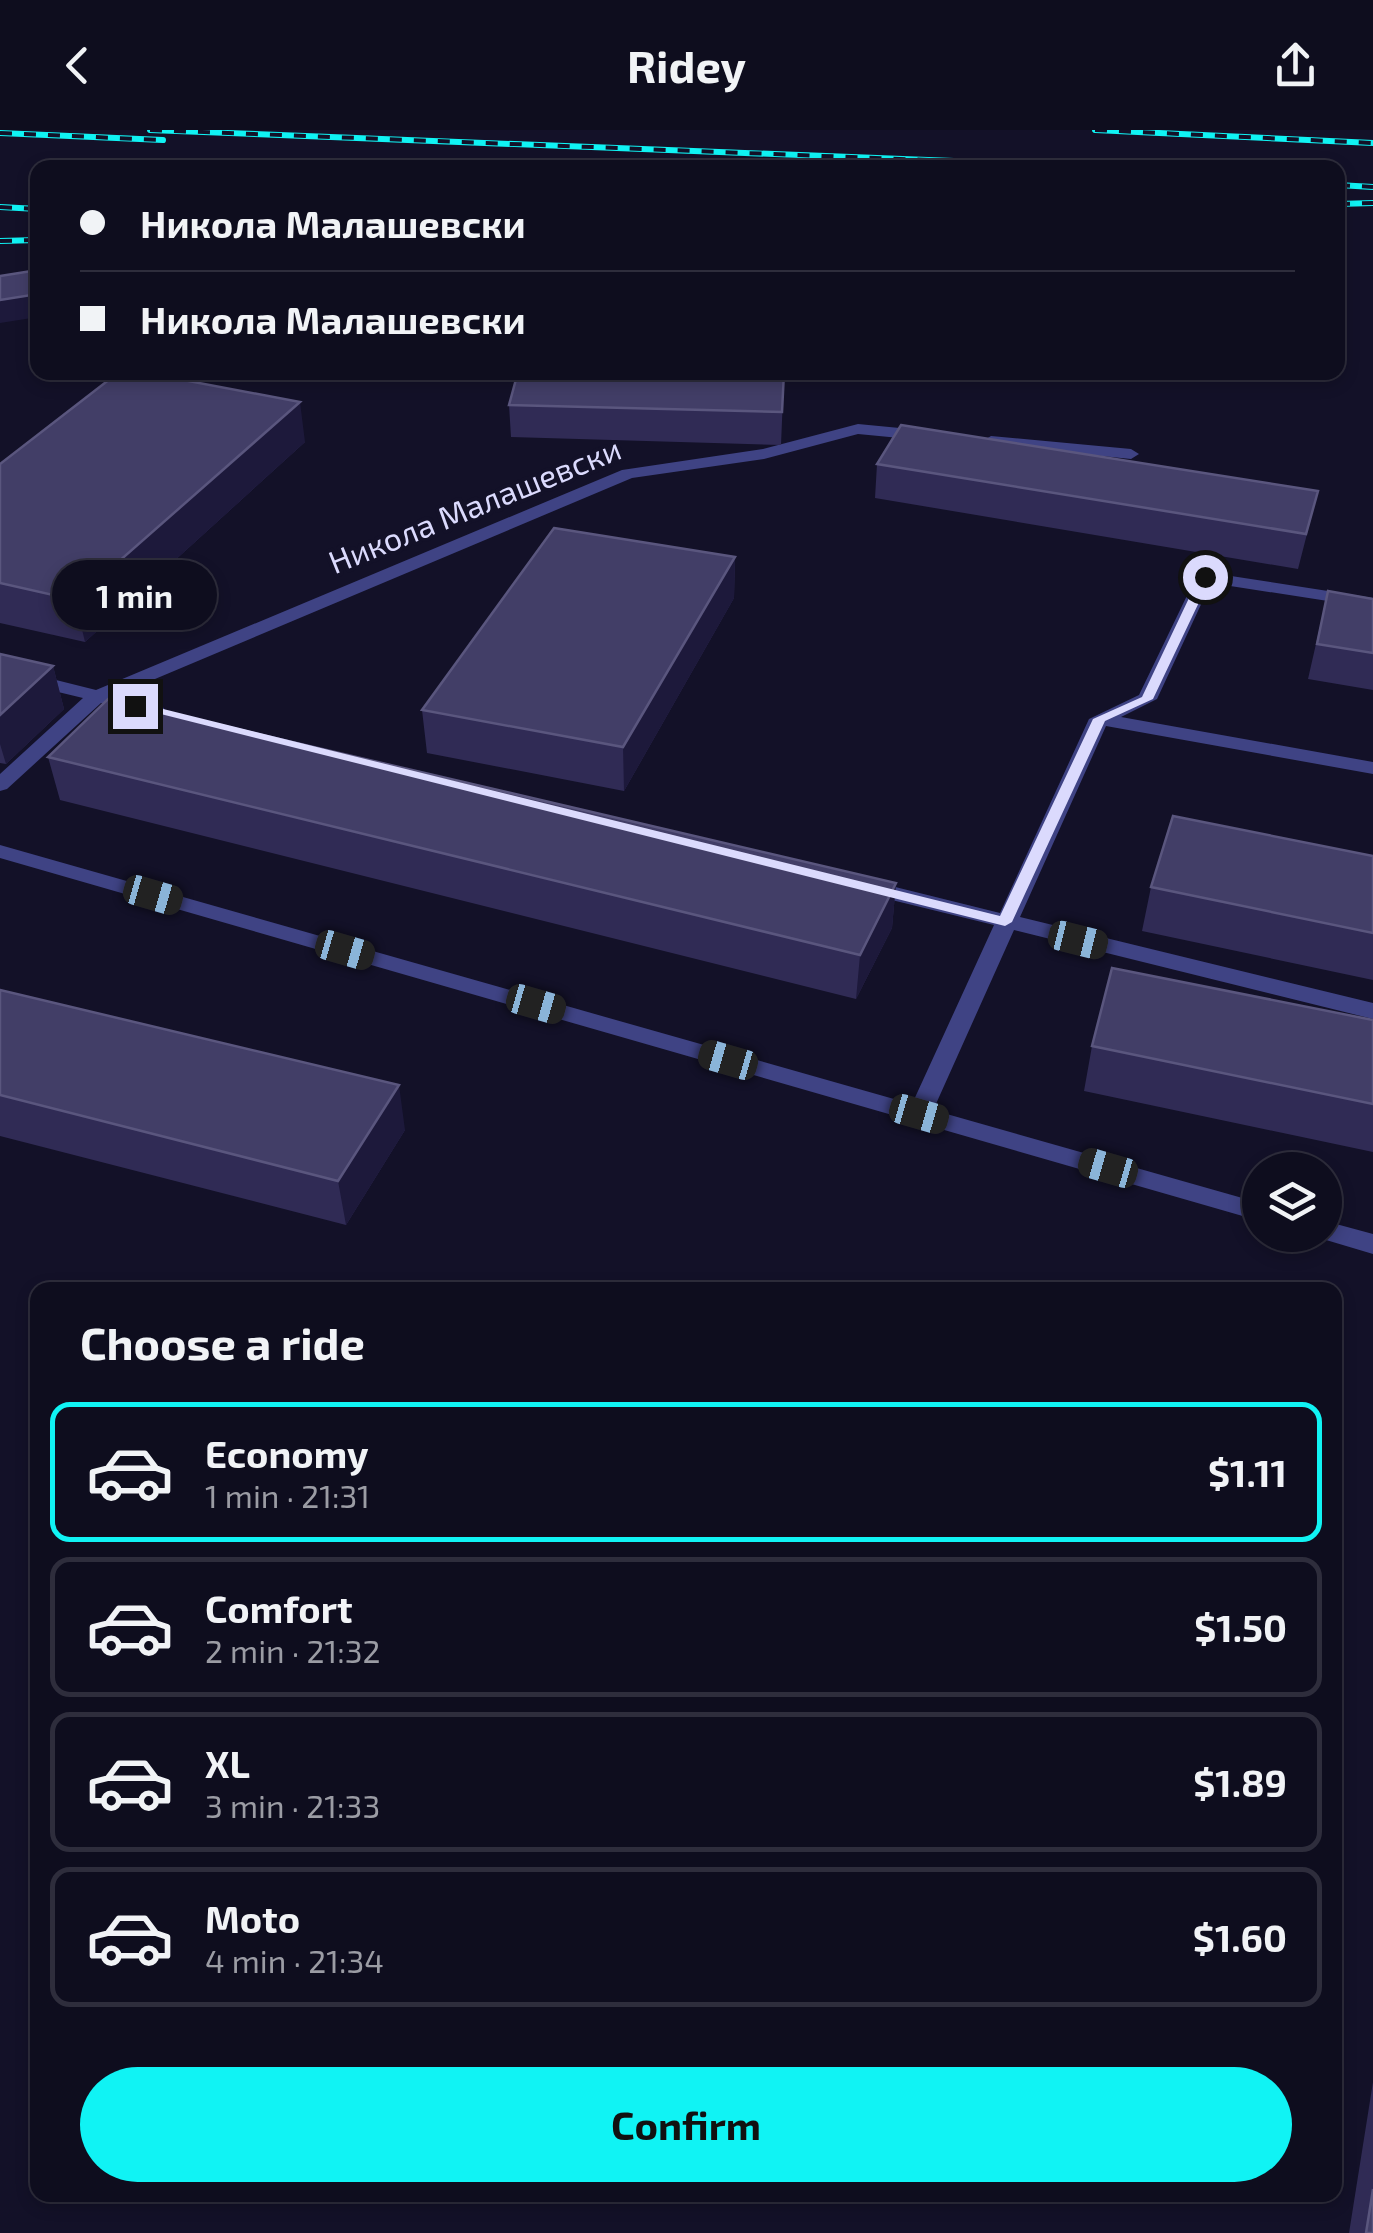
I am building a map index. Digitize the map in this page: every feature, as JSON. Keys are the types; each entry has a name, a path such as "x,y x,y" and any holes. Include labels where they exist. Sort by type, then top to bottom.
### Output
{"street":[{"name":"Никола Малашевски","path":"0,785 97,696 628,474 764,454 858,429 955,438"},
{"path":"974,440 1130,454"},
{"path":"919,1114 1100,719 1147,699 1205,577 1373,603"},
{"path":"0,672 174,715"},
{"path":"1100,719 1373,768"},
{"path":"0,851 1242,1207"},
{"path":"850,883 1373,1011"},
{"path":"1342,1235 1373,1244"}],"building":[{"path":"30,271 30,295 0,300 0,276"},
{"path":"109,380 183,380 300,402 75,600 0,583 0,464"},
{"path":"516,380 784,380 782,412 509,405"},
{"path":"901,425 1318,491 1306,534 877,464"},
{"path":"554,528 735,557 623,747 422,710"},
{"path":"1328,591 1373,599 1373,653 1317,644"},
{"path":"0,654 53,666 0,715"},
{"path":"108,699 896,883 860,955 48,757"},
{"path":"1173,816 1373,856 1373,933 1151,887"},
{"path":"1112,968 1373,1020 1373,1104 1092,1046"},
{"path":"0,990 399,1085 338,1181 0,1095"},
{"path":"1373,2189 1373,2233 1366,2233"}],"railway":[{"path":"150,130 928,160"},
{"path":"1095,130 1373,143"},
{"path":"0,133 163,140"},
{"path":"1345,185 1373,187"},
{"path":"1345,204 1373,203"},
{"path":"0,207 30,209"},
{"path":"0,241 30,240"}],"route":[{"path":"135,706 1005,922 1100,719 1147,699 1205,577"}]}
